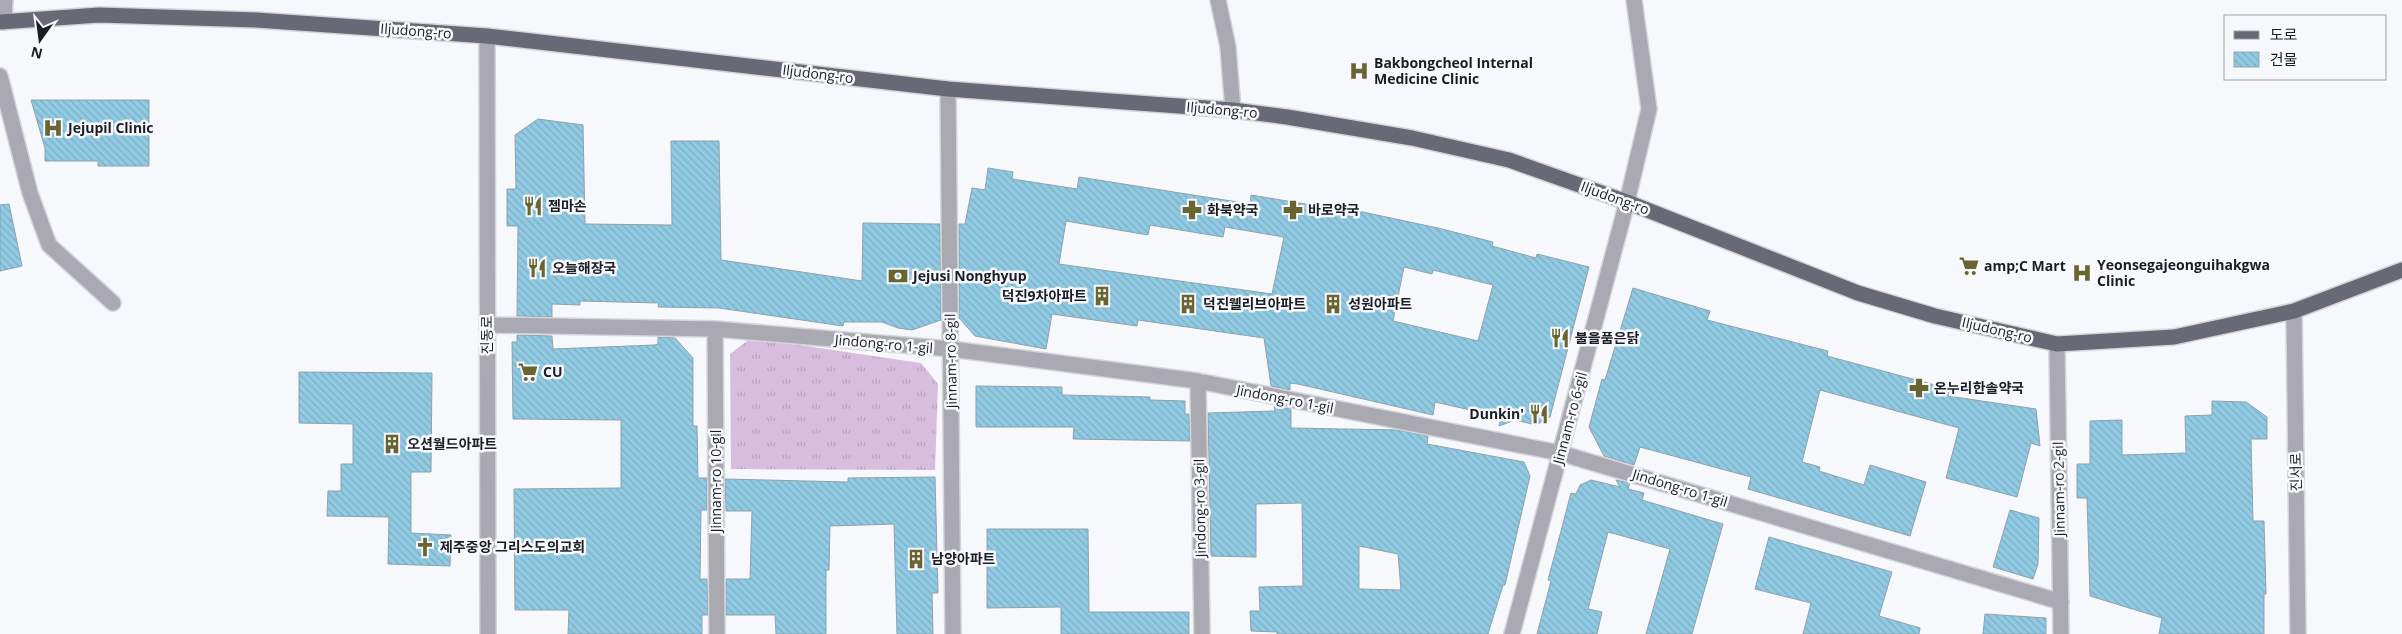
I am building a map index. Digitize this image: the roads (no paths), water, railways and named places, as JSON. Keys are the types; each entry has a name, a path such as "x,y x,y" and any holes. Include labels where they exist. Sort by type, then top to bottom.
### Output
{"main road":[{"name":"Iljudong-ro","path":"2,22 109,15 256,20 487,36 948,88 1233,110 1412,138 1499,158 1627,202 1858,293 1935,316 2057,344 2174,337 2294,310 2402,270"}],"street":[{"path":"2,22 6,0"},
{"path":"1218,0 1228,47 1233,110"},
{"name":"Jinnam-ro 6-gil","path":"1512,634 1627,202 1649,109 1634,0"},
{"name":"진동로","path":"487,36 488,634"},
{"path":"0,76 30,194 49,245 113,303"},
{"name":"Jinnam-ro 8-gil","path":"948,88 953,634"},
{"name":"진서로","path":"2294,310 2298,634"},
{"name":"Jindong-ro 1-gil","path":"488,325 715,329 951,349 1198,381 1560,453 2061,602"},
{"name":"Jinnam-ro 10-gil","path":"715,329 717,634"},
{"name":"Jinnam-ro 2-gil","path":"2057,344 2061,634"},
{"name":"Jindong-ro 3-gil","path":"1198,381 1202,634"}],"place":[{"name":"Bakbongcheol Internal Medicine Clinic","path":"1359,71"},
{"name":"Jejupil Clinic","path":"53,128"},
{"name":"젬마손","path":"533,206"},
{"name":"화북약국","path":"1192,210"},
{"name":"바로약국","path":"1293,210"},
{"name":"amp;C Mart","path":"1969,266"},
{"name":"오늘해장국","path":"537,268"},
{"name":"Yeonsegajeonguihakgwa Clinic","path":"2082,273"},
{"name":"Jejusi Nonghyup","path":"898,276"},
{"name":"덕진9차아파트","path":"1102,296"},
{"name":"덕진웰리브아파트","path":"1188,304"},
{"name":"성원아파트","path":"1333,304"},
{"name":"불을품은닭","path":"1560,338"},
{"name":"CU","path":"528,372"},
{"name":"온누리한솔약국","path":"1919,388"},
{"name":"Dunkin'","path":"1539,414"},
{"name":"오션월드아파트","path":"392,444"},
{"name":"제주중앙 그리스도의교회","path":"425,547"},
{"name":"남양아파트","path":"916,559"}]}
